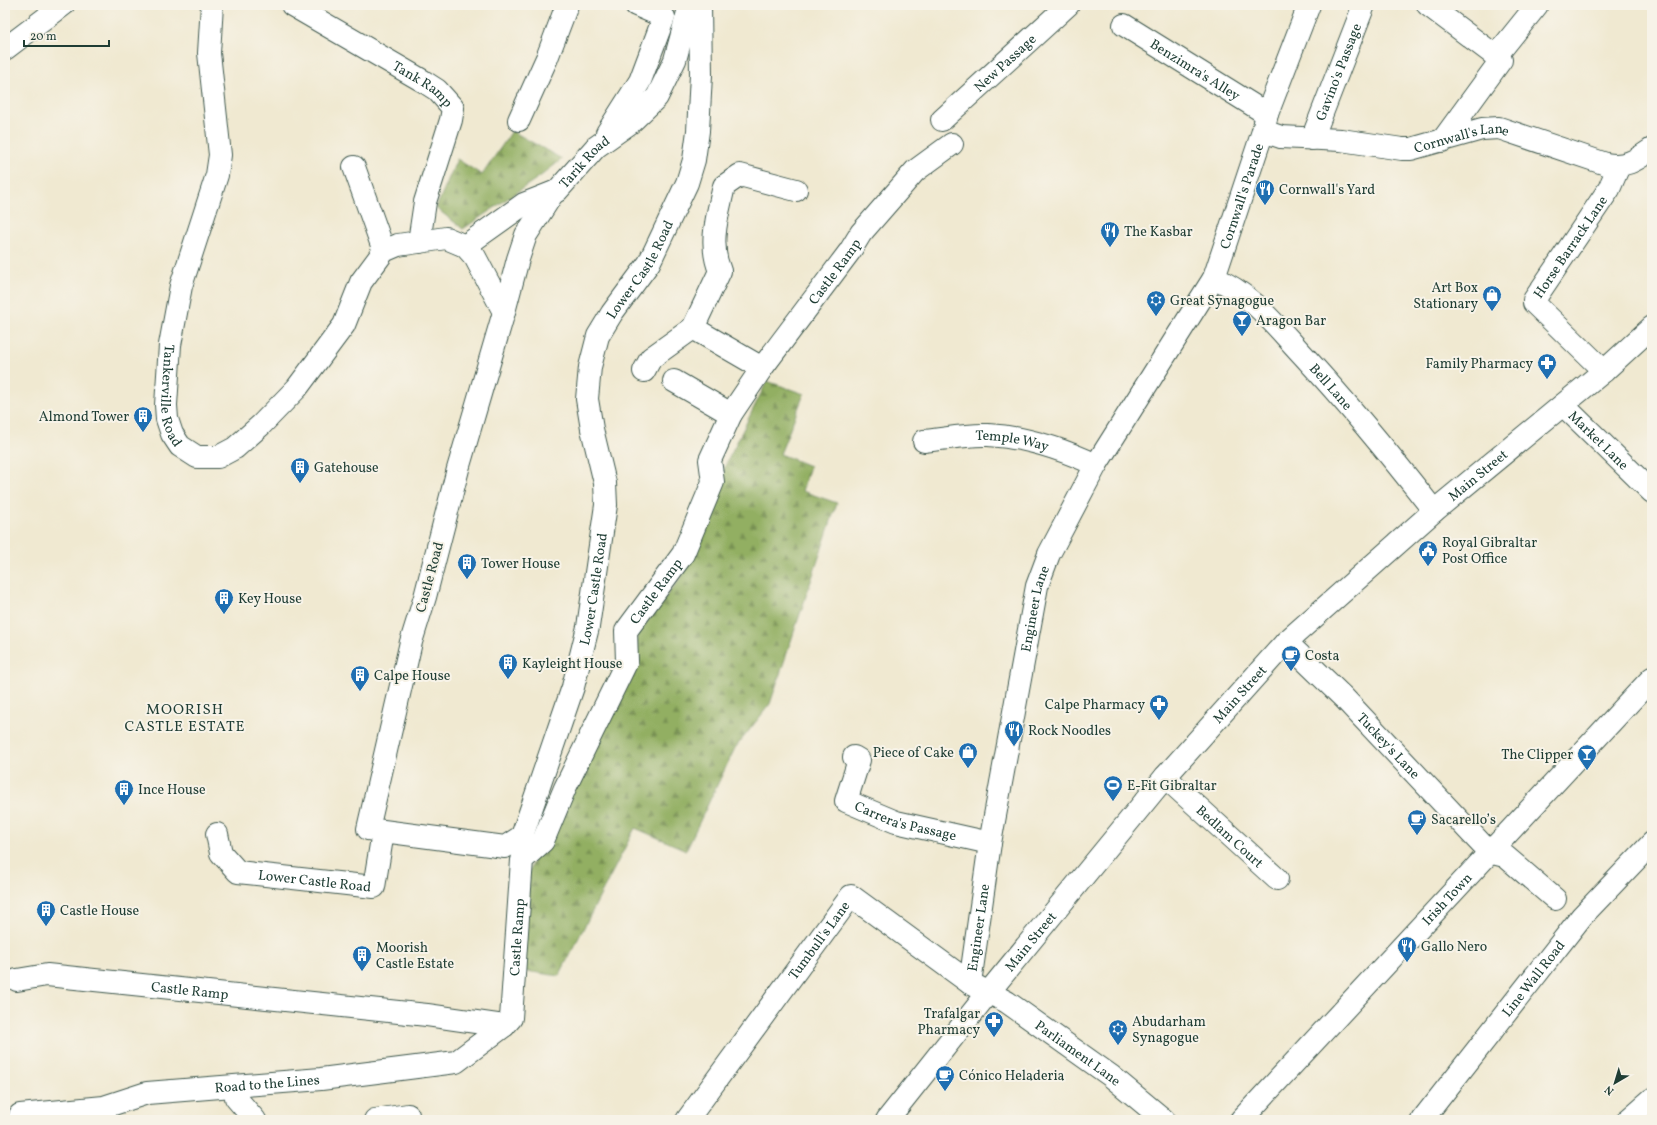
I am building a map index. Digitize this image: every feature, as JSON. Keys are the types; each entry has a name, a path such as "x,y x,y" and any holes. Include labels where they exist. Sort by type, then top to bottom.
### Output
{"street":[{"path":"5,49 64,5"},
{"name":"Tankerville Road","path":"212,5 209,53 220,155 217,175 181,286 170,345 166,404 172,434 180,446 197,457 218,457 235,448 262,425 297,388 344,324 361,282 384,251"},
{"name":"Tank Ramp","path":"292,5 423,80 437,90 453,108 452,120 425,202 419,242"},
{"path":"519,120 547,58 566,5"},
{"path":"599,146 640,81 664,16 636,5"},
{"name":"Tarik Road","path":"465,246 524,204 553,193 599,146 630,123 657,96 675,60 690,5"},
{"name":"Lower Castle Road","path":"217,834 221,853 238,872 374,887 383,832 505,847 522,836 573,688 588,628 606,504 605,483 592,429 588,399 590,367 598,336 612,313 649,264 687,183 694,160 698,130 701,75 700,5"},
{"name":"New Passage","path":"942,120 1068,5"},
{"name":"Cornwall's Parade","path":"1214,278 1265,123 1310,5"},
{"name":"Gavino's Passage","path":"1312,139 1364,5"},
{"path":"1428,5 1501,60 1442,141"},
{"path":"1496,56 1537,5"},
{"name":"Benzimra's Alley","path":"1124,25 1265,123"},
{"name":"Cornwall's Lane","path":"1265,123 1282,137 1342,140 1402,149 1442,141 1482,129 1499,128 1606,164 1619,166"},
{"name":"Castle Ramp","path":"17,980 47,975 419,1014 504,1026 511,1018 522,860 543,841 565,788 627,662 626,631 683,554 713,482 710,460 731,414 762,368 850,251 861,232 915,171 952,144"},
{"path":"1619,166 1636,160 1652,149"},
{"name":"Horse Barrack Lane","path":"1604,372 1553,322 1534,302 1534,300 1610,189 1619,166"},
{"path":"354,167 384,251 398,245 446,238 465,246 474,257 504,312"},
{"path":"644,371 651,358 693,328 720,271 715,259 714,235 724,186 740,175 796,190"},
{"name":"Castle Road","path":"383,832 368,829 408,657 458,469 526,235 553,193"},
{"name":"Engineer Lane","path":"979,988 990,843 1040,580 1049,554 1096,465 1214,278"},
{"name":"Bell Lane","path":"1214,278 1231,285 1260,309 1350,406 1394,458 1434,511"},
{"name":"Main Street","path":"887,1120 979,988 1286,642 1434,511 1604,372 1652,326"},
{"path":"693,328 762,368"},
{"path":"674,381 731,414"},
{"name":"Market Lane","path":"1563,405 1652,492"},
{"name":"Temple Way","path":"924,441 987,435 1017,439 1062,449 1096,465"},
{"name":"Tuckey's Lane","path":"1286,642 1344,698 1489,852"},
{"name":"Irish Town","path":"1241,1120 1652,678"},
{"name":"Carrera's Passage","path":"854,757 859,760 846,801 896,822 990,843"},
{"name":"Bedlam Court","path":"1165,777 1277,879"},
{"name":"Line Wall Road","path":"1422,1120 1582,916 1652,844"},
{"path":"1489,852 1505,856 1555,899"},
{"name":"Tumbull's Lane","path":"687,1120 851,896 979,988"},
{"name":"Parliament Lane","path":"979,988 1007,1002 1111,1076 1164,1120"},
{"name":"Road to the Lines","path":"20,1115 104,1107 147,1093 313,1079 456,1062 504,1026"},
{"path":"236,1098 255,1120"},
{"path":"1628,1120 1652,1100"},
{"path":"83,1120 104,1107"},
{"path":"375,1120 408,1115"}],"green space":[{"path":"512,131 562,159 542,175 463,229 436,208 457,159 482,175"},
{"path":"767,381 804,394 780,454 810,466 802,491 837,503 770,704 735,748 686,850 635,828 559,976 518,970 526,881 553,802 636,654 638,632 683,575 701,538 725,466"}],"place":[{"name":"Cornwall's Yard","path":"1265,206"},
{"name":"The Kasbar","path":"1110,248"},
{"name":"Art Box Stationary","path":"1492,312"},
{"name":"Great Synagogue","path":"1156,317"},
{"name":"Aragon Bar","path":"1242,337"},
{"name":"Family Pharmacy","path":"1547,380"},
{"name":"Almond Tower","path":"143,433"},
{"name":"Gatehouse","path":"300,484"},
{"name":"Royal Gibraltar Post Office","path":"1428,567"},
{"name":"Tower House","path":"467,580"},
{"name":"Key House","path":"224,615"},
{"name":"Costa","path":"1291,672"},
{"name":"Kayleight House","path":"508,680"},
{"name":"Calpe House","path":"360,692"},
{"name":"Calpe Pharmacy","path":"1159,721"},
{"name":"Rock Noodles","path":"1014,747"},
{"name":"Piece of Cake","path":"968,769"},
{"name":"The Clipper","path":"1587,771"},
{"name":"E-Fit Gibraltar","path":"1113,802"},
{"name":"Ince House","path":"124,806"},
{"name":"Sacarello’s","path":"1417,836"},
{"name":"Castle House","path":"46,927"},
{"name":"Gallo Nero","path":"1407,963"},
{"name":"Moorish Castle Estate","path":"362,972"},
{"name":"Trafalgar Pharmacy","path":"994,1038"},
{"name":"Abudarham Synagogue","path":"1118,1046"},
{"name":"Cónico Heladeria","path":"945,1092"}],"district":[{"name":"MOORISH CASTLE ESTATE","path":"185,718"}]}
